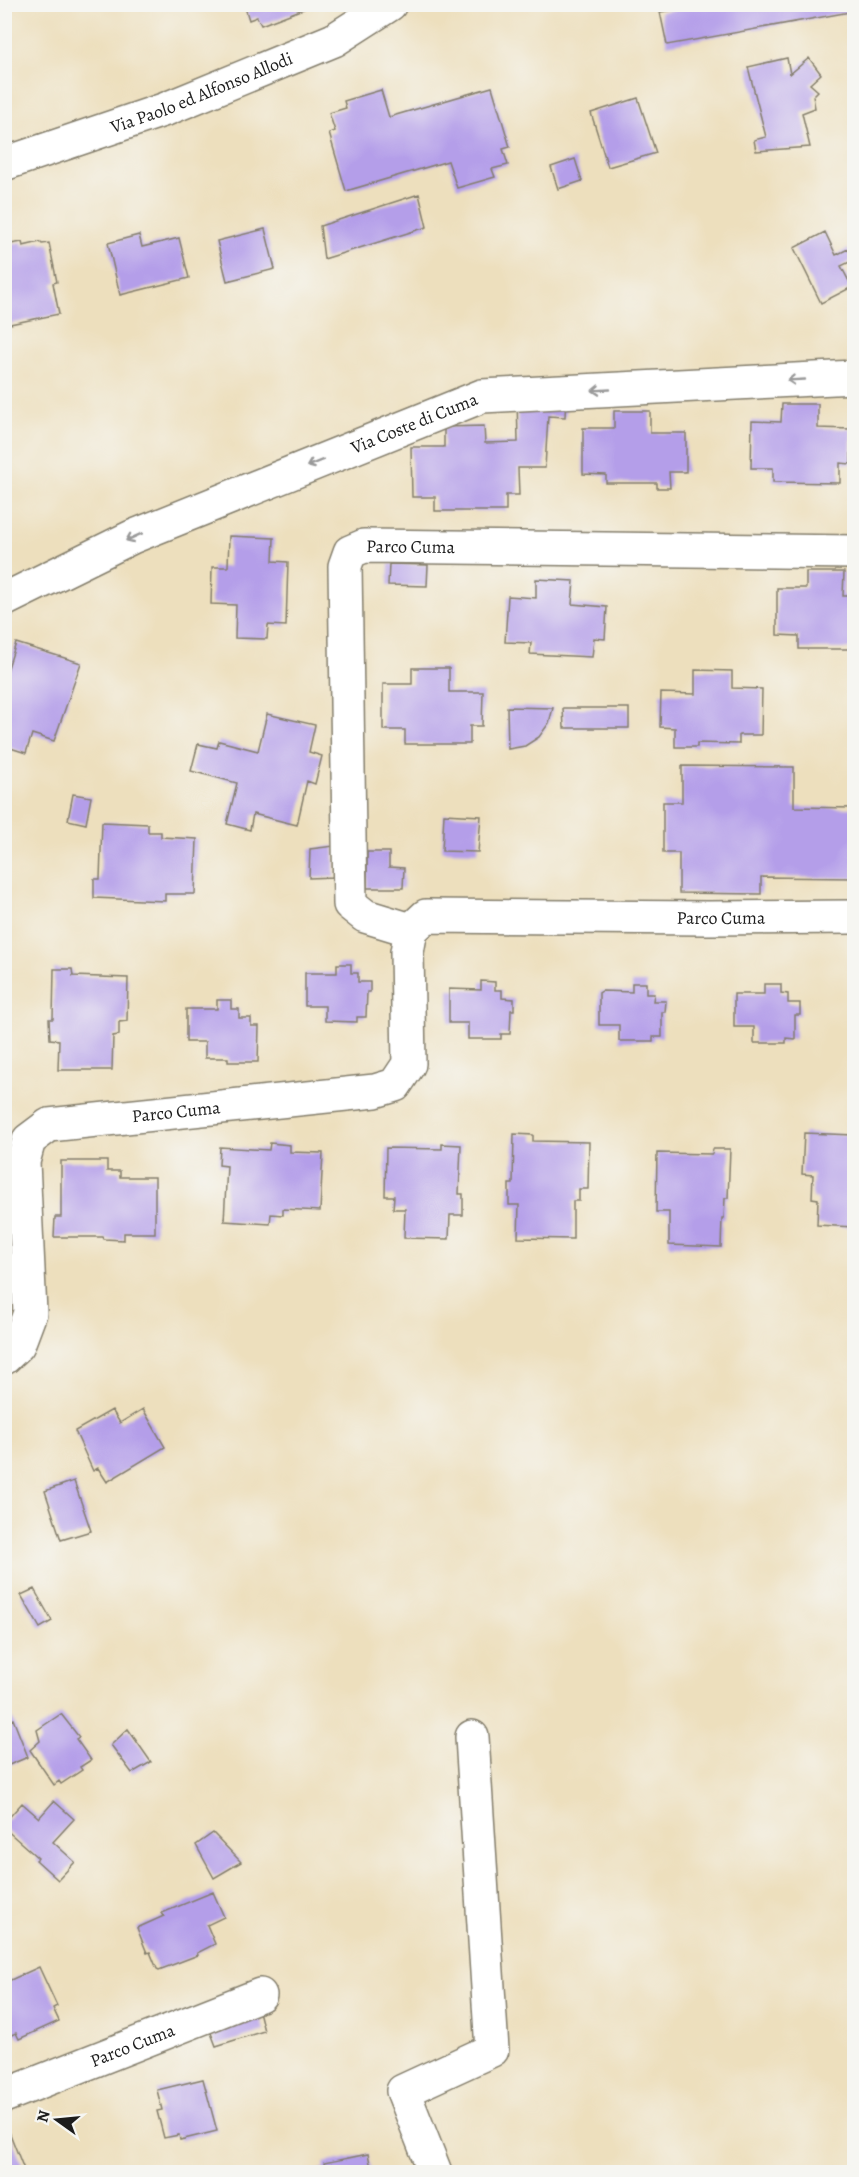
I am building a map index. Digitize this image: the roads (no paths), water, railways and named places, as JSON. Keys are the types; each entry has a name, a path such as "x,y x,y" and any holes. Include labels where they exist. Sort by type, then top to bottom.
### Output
{"street":[{"name":"Via Paolo ed Alfonso Allodi","path":"4,164 166,109 313,49 334,40 390,4"},
{"name":"Via Coste di Cuma","path":"4,600 132,537 482,396 855,377"},
{"name":"Parco Cuma","path":"411,930 365,916 350,904 345,566 350,552 364,546 855,552"},
{"name":"Parco Cuma","path":"4,1358 18,1345 30,1313 23,1162 29,1140 49,1125 375,1091 395,1085 409,1064 407,952 411,930 426,916 855,917"},
{"path":"435,2172 403,2091 492,2050 472,1737"},
{"name":"Parco Cuma","path":"4,2096 260,1995"}]}
